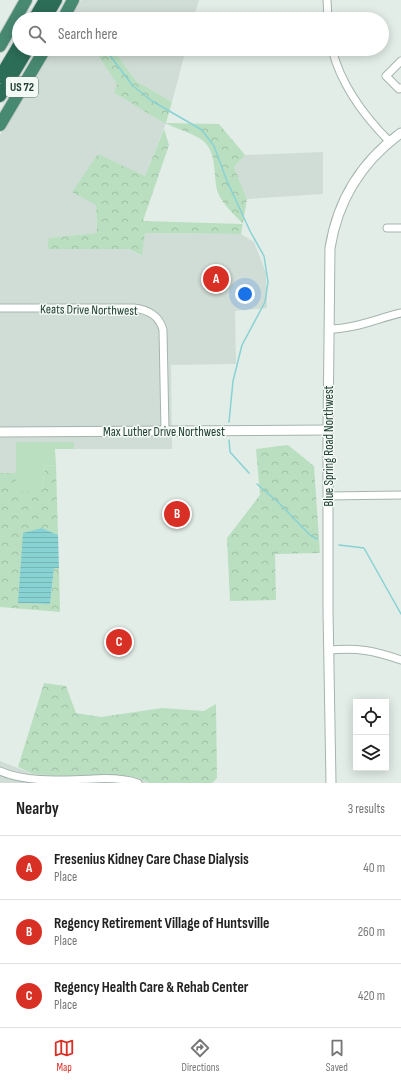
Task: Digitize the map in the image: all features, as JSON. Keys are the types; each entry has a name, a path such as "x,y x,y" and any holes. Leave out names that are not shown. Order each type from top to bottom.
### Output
{"highway":[{"path":"19,12 26,0"},
{"path":"38,12 45,0"},
{"path":"49,12 56,0"},
{"path":"67,12 73,0"},
{"path":"0,46 12,25"},
{"path":"0,77 12,56"},
{"path":"0,96 24,56"},
{"name":"US 72","path":"0,125 41,56"}],"street":[{"path":"327,0 328,12"},
{"path":"334,56 345,83 361,109 375,127 390,142"},
{"path":"401,61 386,76 399,89 401,88"},
{"name":"Blue Spring Road Northwest","path":"331,783 328,496 330,254 336,221 348,192 364,166 401,133"},
{"path":"387,228 401,228"},
{"name":"Keats Drive Northwest","path":"0,308 134,308 146,310 152,313 161,323 162,330 165,431"},
{"path":"329,329 343,329 357,326 401,313"},
{"name":"Max Luther Drive Northwest","path":"0,432 328,430"},
{"path":"328,496 401,495"},
{"path":"329,650 362,649 401,660"},
{"path":"0,771 20,778 120,779 138,783"}],"shaded area":[{"path":"81,0 199,0 195,12 74,12"},
{"path":"48,56 99,56 118,84 114,93 166,123 145,176 96,205 97,233 50,238 47,249 129,249 141,256 145,233 241,234 254,242 266,273 267,308 235,311 236,364 171,365 172,449 74,449 74,443 16,443 16,473 0,473 0,135"},
{"path":"118,56 184,56 172,102 136,81"},
{"path":"323,152 323,194 247,199 234,167 245,155"},
{"path":"0,761 33,774 140,778 149,783 0,783"}],"green space":[{"path":"99,56 118,56 136,81 172,102 166,123 114,93 117,84"},
{"path":"166,123 219,124 245,155 234,167 247,199 243,224 226,206 220,197 218,193 214,162 210,150 204,141"},
{"path":"164,129 169,145 143,221 243,224 241,234 145,233 142,256 129,249 47,249 49,238 97,233 96,205 72,192 98,154 145,176"},
{"path":"16,442 74,442 74,449 55,449 56,465 45,466 42,491 16,491"},
{"path":"288,445 314,466 320,553 275,554 276,600 230,601 227,538 260,495 256,449"},
{"path":"56,465 58,535 42,528 18,603 50,604 54,568 59,568 60,612 0,607 0,473 16,473 16,491 42,491 45,466"},
{"path":"44,683 66,686 76,713 101,717 162,708 204,711 216,704 217,778 212,783 149,783 140,778 117,776 81,777 33,774 18,767"}],"water":[{"path":"42,528 58,535 59,568 54,568 50,604 18,603 23,533"}],"waterway":[{"path":"110,56 133,86 152,101 202,130 214,146 227,181 250,231 264,256 268,282 265,302 242,345 233,381 229,422"},
{"path":"229,440 230,452 249,473"},
{"path":"257,484 279,503 310,535 317,539"},
{"path":"339,545 364,548 401,614"}],"place":[{"name":"Fresenius Kidney Care Chase Dialysis","path":"216,279"},
{"name":"Regency Retirement Village of Huntsville","path":"177,514"},
{"name":"Regency Health Care & Rehab Center","path":"119,642"}]}
